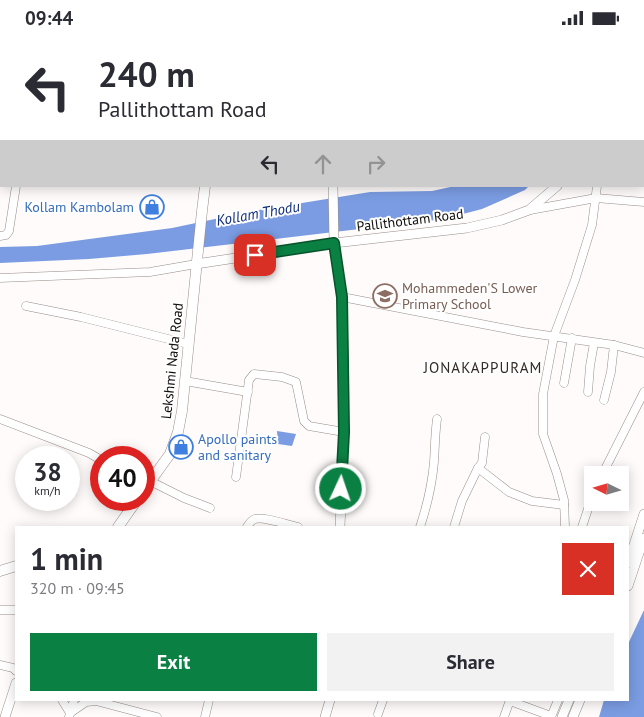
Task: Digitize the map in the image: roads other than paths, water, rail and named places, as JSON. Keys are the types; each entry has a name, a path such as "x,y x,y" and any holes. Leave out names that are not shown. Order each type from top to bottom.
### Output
{"main road":[{"name":"Lekshmi Nada Road","path":"155,470 170,454 178,432 205,187"},
{"path":"119,526 129,511"},
{"path":"0,571 15,566"}],"street":[{"path":"0,236 6,235 10,231 16,187"},
{"path":"333,187 334,240 342,297 344,432 340,526"},
{"name":"Pallithottam Road","path":"197,259 334,240 467,228 502,221 529,210 556,187"},
{"path":"565,526 564,505 557,474 543,434 542,394 554,336 575,280 592,225 597,187"},
{"path":"529,210 596,198 644,202"},
{"path":"0,278 150,272 197,259"},
{"path":"342,297 411,311 614,345 644,353"},
{"path":"26,306 81,317 188,344"},
{"path":"564,383 572,338"},
{"path":"588,392 594,343"},
{"path":"604,400 611,371 614,345"},
{"path":"236,477 249,381 254,374 294,380 298,384 304,421 309,426 344,432"},
{"path":"185,381 248,391"},
{"path":"607,466 644,392"},
{"path":"0,419 90,454"},
{"path":"420,526 430,489 437,419"},
{"path":"454,526 462,501 482,463 485,437"},
{"path":"478,468 510,492 532,501 564,505"},
{"path":"155,483 184,498 210,508"},
{"path":"582,526 587,511"},
{"path":"629,560 644,514"},
{"path":"248,526 255,518 294,526"},
{"path":"629,583 644,538"},
{"path":"0,610 15,610"},
{"path":"0,665 15,670"},
{"path":"5,717 15,686"},
{"path":"62,701 69,715"},
{"path":"69,715 74,701"},
{"path":"69,715 86,702 96,701 157,717"},
{"path":"205,717 209,701"},
{"path":"325,717 330,701"},
{"path":"378,714 382,701"},
{"path":"504,717 510,701 551,717 558,701"},
{"path":"562,717 569,701"},
{"path":"574,717 580,701"}],"water":[{"name":"Kollam Thodu","path":"450,187 528,187 482,209 444,219 147,254 0,263 0,247 37,246 172,228 253,211 370,192 432,191"},
{"path":"277,431 296,434 292,446 278,444"},
{"path":"644,610 644,717 599,717 604,701 629,701 629,642"}],"place":[{"name":"Kollam Kambolam","path":"152,207"},
{"name":"Mohammeden'S Lower Primary School","path":"385,296"},
{"name":"Apollo paints and sanitary","path":"181,447"}],"district":[{"name":"JONAKAPPURAM","path":"483,367"}]}
